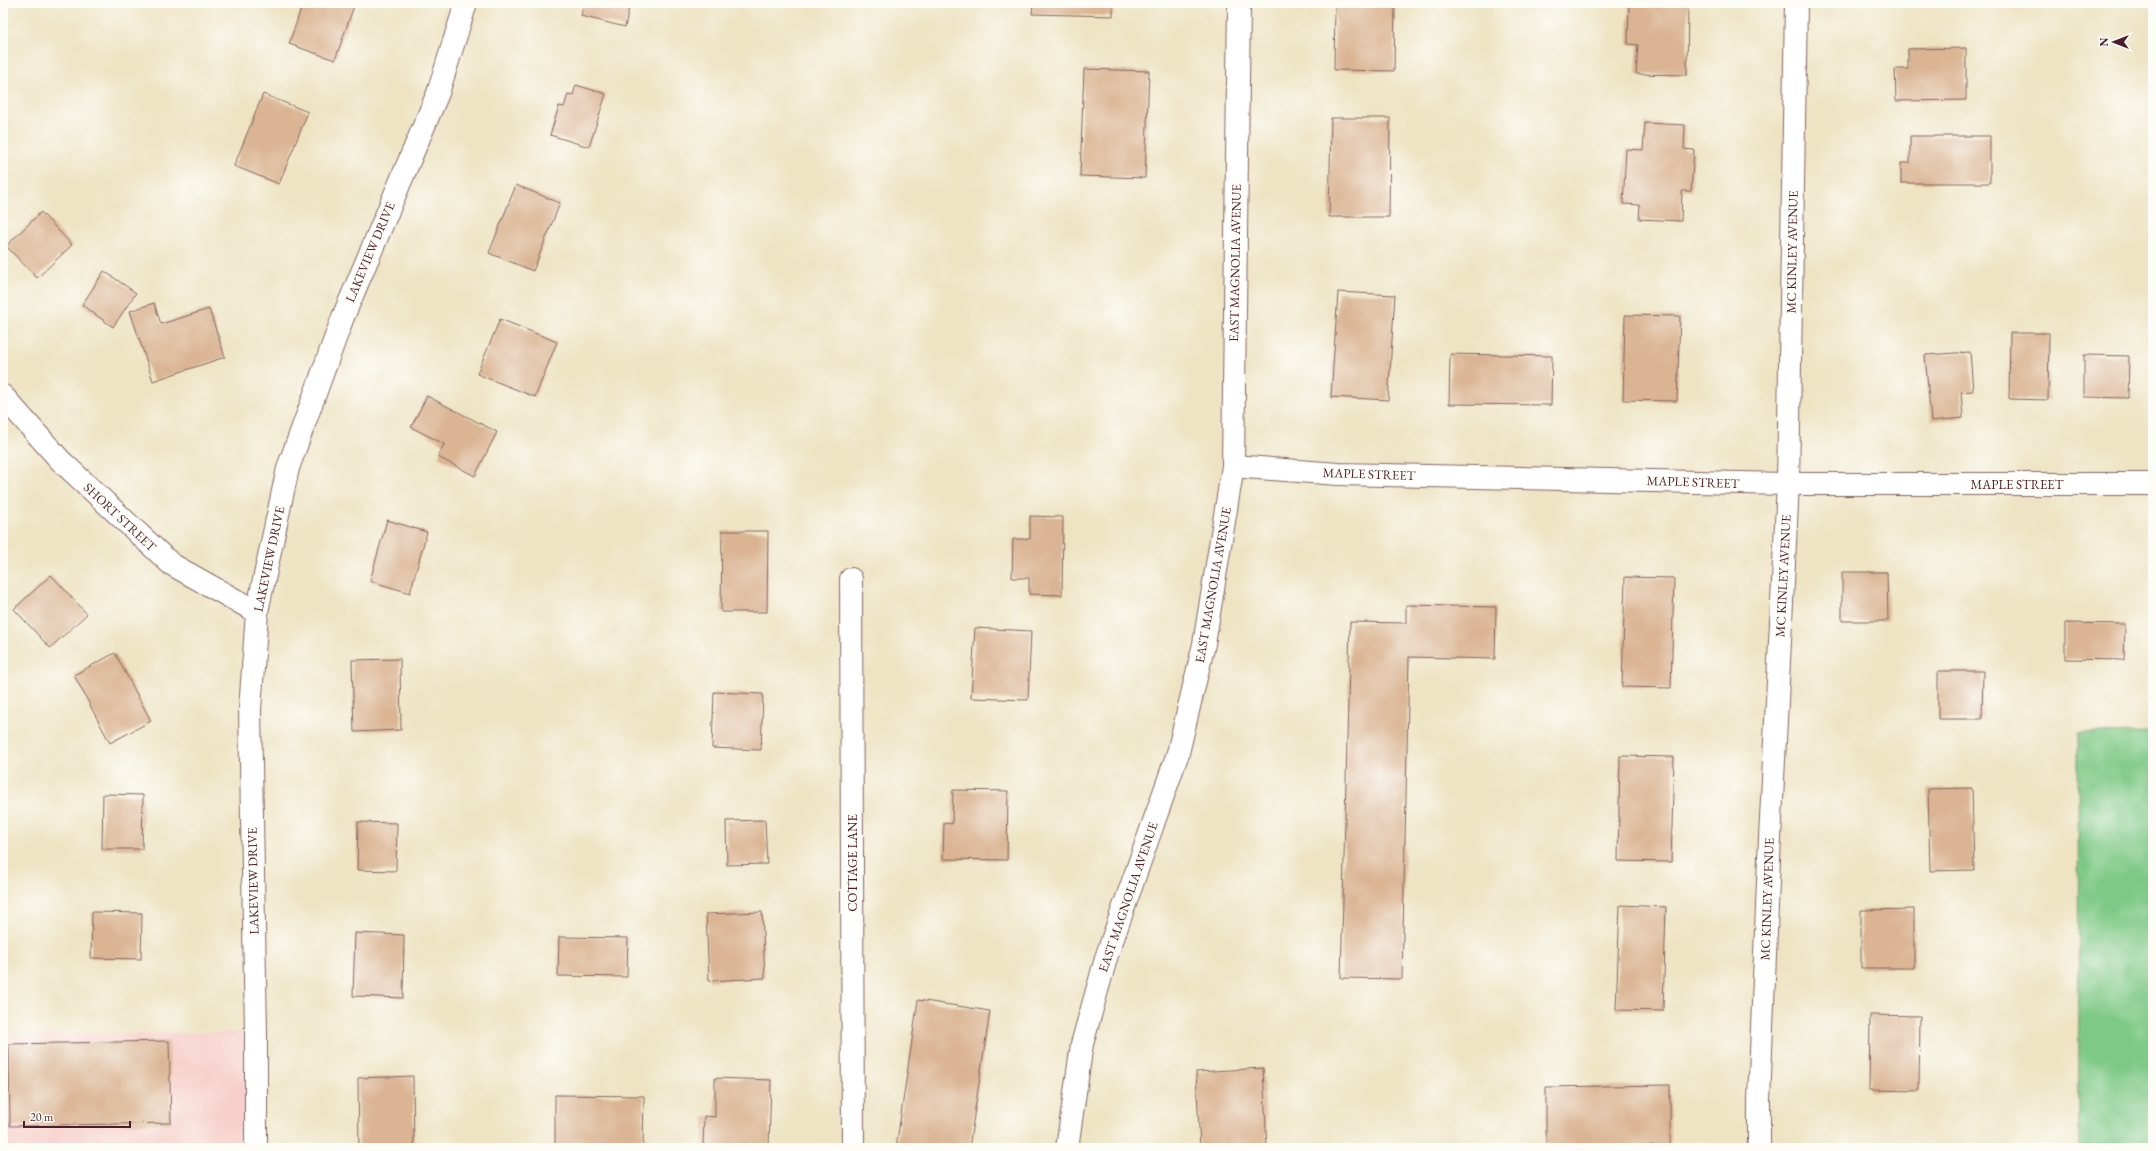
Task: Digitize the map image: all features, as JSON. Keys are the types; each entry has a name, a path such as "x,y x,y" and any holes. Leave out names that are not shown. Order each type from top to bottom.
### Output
{"street":[{"name":"LAKEVIEW DRIVE","path":"256,1148 256,1032 250,710 257,612 288,468 343,316 438,93 466,3"},
{"name":"EAST MAGNOLIA AVENUE","path":"1067,1148 1082,1044 1107,955 1178,753 1204,644 1232,466 1239,3"},
{"name":"MC KINLEY AVENUE","path":"1759,1148 1759,1100 1769,858 1788,484 1796,3"},
{"name":"SHORT STREET","path":"3,396 60,460 171,564 257,612"},
{"name":"MAPLE STREET","path":"1232,466 1338,474 1788,484 2153,484"},
{"name":"COTTAGE LANE","path":"851,579 852,1148"}],"shaded area":[{"path":"256,1032 257,1148 3,1148 3,1035"}],"green space":[{"path":"2153,732 2153,1148 2079,1148 2078,733"}],"building":[{"path":"303,3 355,3 335,60 289,44"},
{"path":"584,3 630,3 625,27 581,16"},
{"path":"1033,3 1113,3 1113,16 1032,14"},
{"path":"1335,3 1395,3 1394,71 1334,70"},
{"path":"1629,3 1688,3 1687,75 1636,74 1638,45 1628,44"},
{"path":"1966,48 1966,100 1896,101 1895,69 1908,69 1908,49"},
{"path":"1084,69 1149,71 1145,178 1080,176"},
{"path":"576,85 606,94 589,147 550,135 559,106 564,107 568,94 573,95"},
{"path":"263,94 308,112 279,184 234,166"},
{"path":"1331,118 1390,118 1389,217 1329,217"},
{"path":"1645,123 1685,125 1684,149 1694,150 1691,191 1682,191 1681,221 1639,219 1640,205 1623,204 1626,149 1643,150"},
{"path":"1910,136 1990,136 1990,183 1901,183 1901,163 1910,163"},
{"path":"516,185 560,203 533,271 489,253"},
{"path":"41,212 72,245 37,278 6,246"},
{"path":"104,271 136,293 113,327 82,305"},
{"path":"1338,292 1395,295 1388,400 1331,397"},
{"path":"154,303 161,324 209,309 225,357 153,381 130,311"},
{"path":"1625,315 1680,316 1677,401 1623,400"},
{"path":"500,319 557,342 535,397 477,374"},
{"path":"2010,333 2049,333 2048,400 2009,399"},
{"path":"1970,352 1973,391 1961,392 1963,418 1931,421 1925,355"},
{"path":"1450,354 1552,356 1551,405 1449,404"},
{"path":"2084,355 2129,356 2128,398 2084,397"},
{"path":"427,396 497,432 475,476 438,457 444,444 411,427"},
{"path":"1030,516 1063,517 1062,595 1029,594 1029,578 1012,578 1013,539 1030,539"},
{"path":"387,520 427,532 410,593 370,581"},
{"path":"722,531 768,531 767,612 721,612"},
{"path":"1842,572 1887,572 1888,621 1842,621"},
{"path":"51,575 87,614 50,648 14,609"},
{"path":"1625,577 1674,578 1671,688 1622,687"},
{"path":"1406,605 1496,607 1495,659 1409,657 1402,979 1341,978 1350,622 1406,623"},
{"path":"2065,623 2125,624 2124,660 2065,659"},
{"path":"975,628 1031,631 1028,700 971,698"},
{"path":"115,653 151,721 110,743 74,675"},
{"path":"400,659 401,730 354,732 352,660"},
{"path":"1938,671 1983,671 1982,719 1938,719"},
{"path":"714,692 763,694 761,750 712,748"},
{"path":"1620,756 1674,757 1671,862 1618,861"},
{"path":"1972,788 1974,870 1930,871 1928,789"},
{"path":"953,790 1008,791 1007,860 943,859 944,823 952,824"},
{"path":"103,794 143,795 142,849 102,849"},
{"path":"765,820 767,864 727,865 726,821"},
{"path":"358,822 397,823 396,871 357,870"},
{"path":"1620,905 1666,907 1663,1011 1616,1010"},
{"path":"1914,909 1914,968 1861,968 1861,910"},
{"path":"92,912 142,913 141,959 91,958"},
{"path":"762,912 765,978 709,981 706,914"},
{"path":"355,933 404,935 403,998 353,996"},
{"path":"559,937 628,938 627,977 558,976"},
{"path":"918,1000 990,1011 969,1148 896,1148"},
{"path":"1870,1015 1920,1016 1919,1091 1869,1090"},
{"path":"169,1041 171,1123 10,1126 9,1044"},
{"path":"1263,1068 1267,1148 1200,1148 1196,1072"},
{"path":"413,1076 414,1148 359,1148 358,1078"},
{"path":"715,1078 771,1080 769,1148 716,1148 716,1146 703,1145 704,1116 715,1117"},
{"path":"1670,1085 1670,1146 1546,1148 1546,1087"},
{"path":"555,1095 644,1096 643,1148 555,1148"}]}
